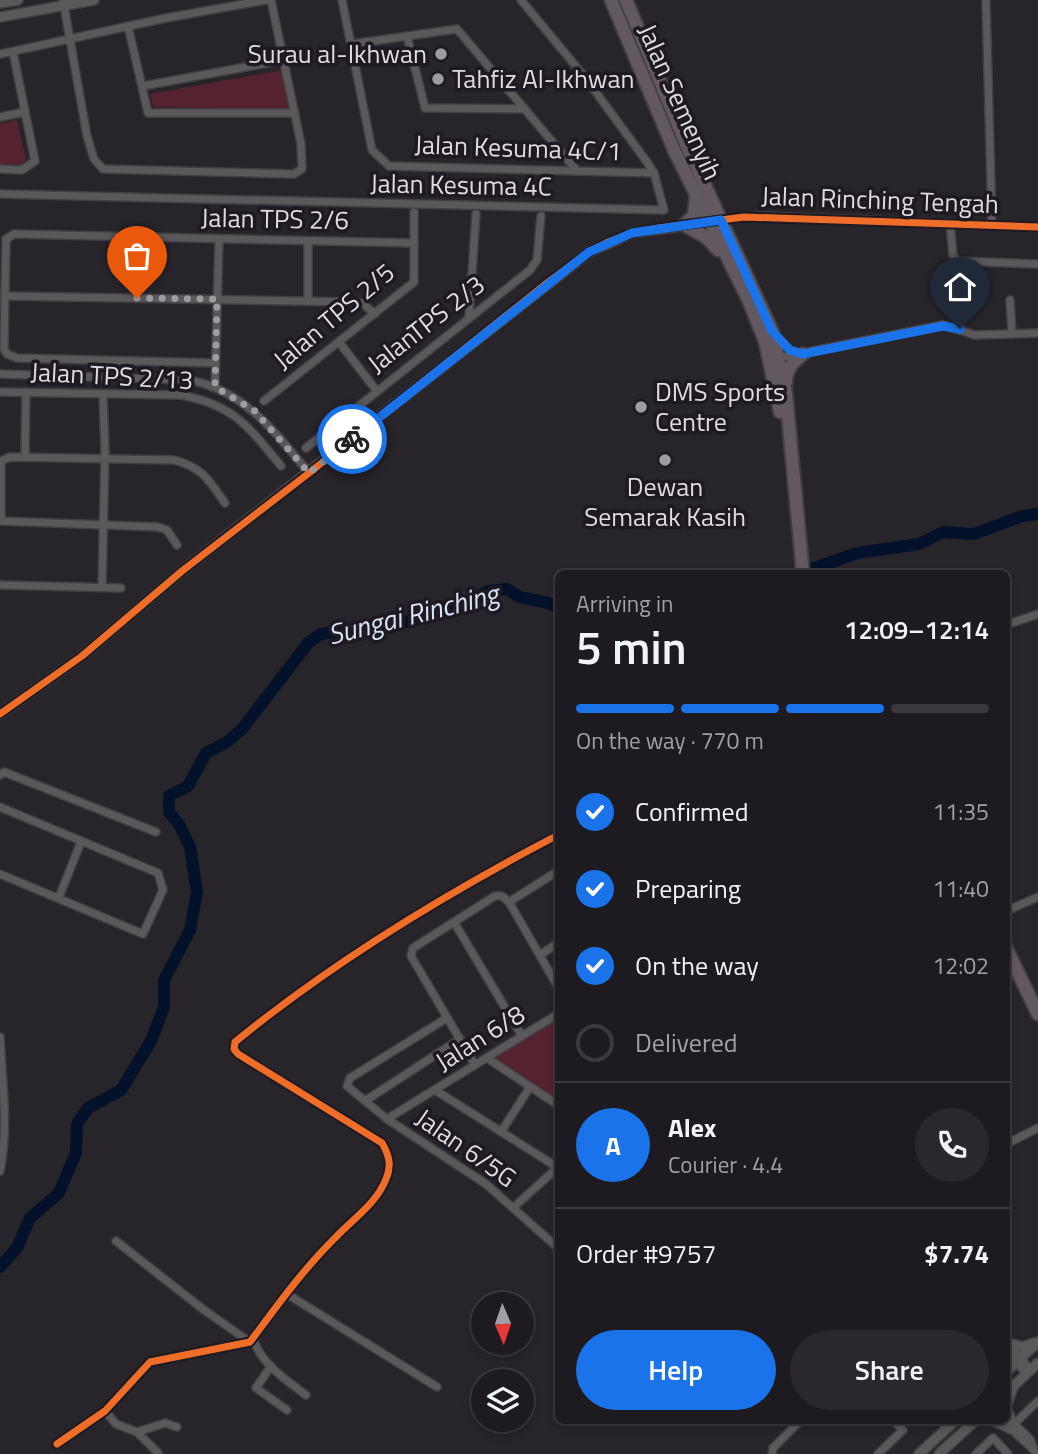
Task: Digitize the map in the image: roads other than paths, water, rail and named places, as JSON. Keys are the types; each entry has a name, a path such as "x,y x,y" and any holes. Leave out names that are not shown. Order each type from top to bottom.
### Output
{"main road":[{"name":"Jalan Semenyih","path":"610,0 696,195 715,221 772,331 774,376 798,527"},
{"name":"Jalan Semenyih","path":"627,0 736,273 775,358 786,394 802,570"},
{"path":"696,195 694,215 684,225 712,242 736,273"},
{"path":"772,331 798,358 786,374 786,394"},
{"path":"1010,956 1038,1014"}],"street":[{"path":"0,4 19,0"},
{"path":"0,18 63,3 94,0"},
{"path":"0,54 13,52 70,38 128,26 268,0 295,113 303,162 299,172 103,169 94,159 87,136 70,38 63,3"},
{"name":"Jalan Kesuma 4C/1","path":"342,0 372,150 388,166 654,173"},
{"name":"Jalan Kesuma 4C","path":"0,194 664,210 654,173 584,76 521,0"},
{"path":"986,0 992,225"},
{"path":"128,26 148,113 295,113"},
{"path":"352,44 457,29 577,171"},
{"path":"407,36 425,108 525,110"},
{"path":"0,169 22,170 35,161 13,52"},
{"path":"143,86 284,60"},
{"path":"0,117 25,113"},
{"name":"Jalan TPS 2/5","path":"264,401 414,282 414,212"},
{"path":"469,317 476,214"},
{"name":"JalanTPS 2/3","path":"306,448 530,270 537,260 541,216"},
{"name":"Jalan Rinching Tengah","path":"715,221 759,216 1038,227"},
{"path":"0,714 82,656 182,571 589,252 632,233 715,221"},
{"path":"950,223 953,255 957,261 1038,264"},
{"name":"Jalan TPS 2/6","path":"5,296 6,239 9,235 414,243"},
{"path":"215,387 219,239"},
{"path":"308,241 308,301"},
{"path":"215,363 17,358 7,354 4,349 5,296 362,303 375,314"},
{"path":"1010,300 1012,334"},
{"path":"958,303 960,329"},
{"path":"775,358 798,358 943,326 975,335 1038,333"},
{"path":"339,342 376,390"},
{"path":"0,374 189,380 215,387 255,411 309,473"},
{"name":"Jalan TPS 2/13","path":"0,392 180,395 214,404 236,415 281,466"},
{"path":"25,457 26,392"},
{"path":"102,587 105,459 103,394"},
{"path":"177,545 167,530 158,527 1,521 1,460 25,457 174,460 190,464 204,474 225,503"},
{"path":"0,585 121,588"},
{"path":"1010,624 1038,614"},
{"path":"0,775 4,772 156,832"},
{"path":"0,807 158,873 163,890 143,934 0,874"},
{"path":"57,1444 105,1411 150,1362 252,1340 286,1294 336,1236 374,1201 387,1177 390,1163 388,1152 382,1143 238,1054 234,1049 235,1042 309,985 449,893 555,837"},
{"path":"59,897 81,842"},
{"path":"509,902 555,874"},
{"path":"475,1065 411,952 495,896 502,896 509,902 555,978"},
{"path":"1010,909 1038,897"},
{"path":"454,922 522,1036"},
{"path":"540,955 555,945"},
{"name":"Jalan 6/8","path":"387,1119 555,1016"},
{"name":"Jalan 6/5G","path":"447,1018 350,1078 347,1086 387,1119 486,1184 555,1243"},
{"path":"0,1037 4,1152 0,1171"},
{"path":"365,1101 460,1039"},
{"path":"487,1058 555,1103"},
{"path":"501,1132 530,1087"},
{"path":"435,1090 555,1165"},
{"path":"1010,1139 1035,1130"},
{"path":"514,1207 555,1170"},
{"path":"116,1241 204,1310 252,1340 256,1350 271,1366 306,1395"},
{"path":"286,1294 437,1387"},
{"path":"1010,1343 1021,1347 1038,1341"},
{"path":"1010,1368 1038,1341"},
{"path":"1010,1348 1018,1360"},
{"path":"1010,1354 1032,1369 1010,1389"},
{"path":"271,1366 256,1388 259,1393 287,1410"},
{"path":"1010,1421 1038,1401"},
{"path":"105,1411 116,1424 137,1432 158,1453"},
{"path":"137,1432 165,1423 177,1427"},
{"path":"1010,1423 1036,1452"},
{"path":"772,1454 773,1448 797,1424"},
{"path":"878,1454 903,1430 897,1424"},
{"path":"919,1454 952,1424"},
{"path":"939,1454 972,1424"},
{"path":"967,1428 978,1424"},
{"path":"976,1454 993,1438 1008,1454"}],"waterway":[{"name":"Sungai Rinching","path":"809,570 857,553 919,544 943,532 974,534 1022,516 1038,514"},
{"name":"Sungai Rinching","path":"0,1267 17,1248 30,1218 59,1193 76,1153 77,1124 88,1108 121,1090 151,1041 164,1007 164,980 190,930 197,892 190,847 180,826 169,812 169,796 188,786 206,753 227,742 242,729 309,642 321,634 379,624 395,625 457,608 488,591 507,589 519,597 555,606"}],"place":[{"name":"Surau al-Ikhwan","path":"441,54"},
{"name":"Tahfiz Al-Ikhwan","path":"438,79"},
{"name":"DMS Sports Centre","path":"641,407"},
{"name":"Dewan Semarak Kasih","path":"665,460"}]}
